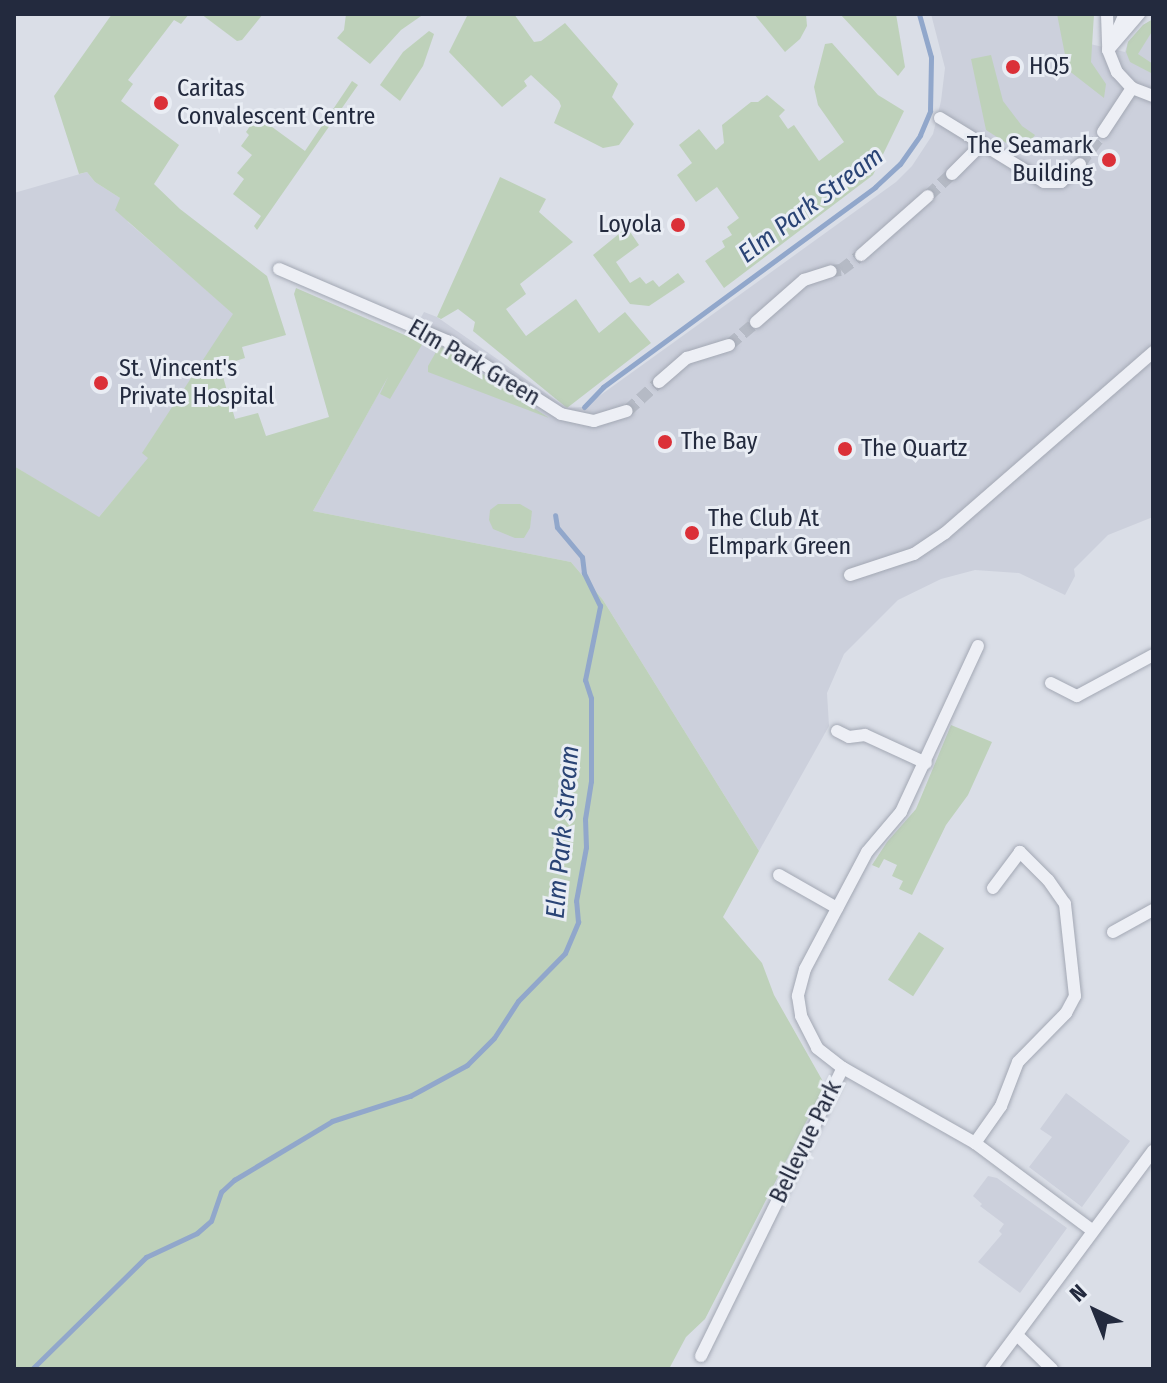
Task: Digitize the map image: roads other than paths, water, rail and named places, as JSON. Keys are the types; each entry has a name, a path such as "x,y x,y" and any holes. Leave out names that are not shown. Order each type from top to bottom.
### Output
{"street":[{"path":"1107,14 1108,50 1117,72 1132,88 1153,96"},
{"path":"1108,50 1125,14"},
{"path":"1108,50 1139,14"},
{"path":"1103,132 1132,88"},
{"path":"940,118 1044,182 1061,182 1080,164"},
{"path":"952,174 982,144"},
{"path":"861,255 928,196"},
{"name":"Elm Park Green","path":"279,269 447,341 561,414 594,421 627,411"},
{"path":"756,322 804,280 831,271"},
{"path":"659,382 687,358 729,345"},
{"path":"850,575 914,554 945,533 1153,352"},
{"path":"843,1068 817,1048 808,1033 798,996 805,969 867,852 901,812 926,763 962,663 978,646"},
{"path":"1051,683 1077,696 1153,655"},
{"path":"837,731 849,737 865,735 926,763"},
{"path":"975,1143 1001,1106 1018,1062 1072,1006 1075,996 1065,904 1048,880 1020,852 993,888"},
{"path":"779,875 837,908"},
{"path":"1113,932 1153,910"},
{"name":"Bellevue Park","path":"701,1356 843,1068 975,1143 1093,1231"},
{"path":"991,1369 1153,1151"},
{"path":"1017,1335 1052,1369"}],"waterway":[{"name":"Elm Park Stream","path":"584,407 603,387 875,187 900,164 920,135 930,111 931,57 919,14"},
{"name":"Elm Park Stream","path":"32,1369 146,1257 197,1233 211,1221 221,1192 234,1180 332,1121 410,1096 467,1065 494,1038 518,1001 565,953 578,922 576,901 586,847 585,819 591,781 591,698 585,680 600,606 584,573 582,557 557,527 555,515"}],"tunnel":[{"path":"1080,164 1103,132"},
{"path":"928,196 952,174"},
{"path":"831,271 841,270 861,255"},
{"path":"729,345 756,322"},
{"path":"627,411 659,382"}],"place":[{"name":"HQ5","path":"1013,67"},
{"name":"Caritas Convalescent Centre","path":"161,103"},
{"name":"The Seamark Building","path":"1109,160"},
{"name":"Loyola","path":"678,225"},
{"name":"St. Vincent's Private Hospital","path":"101,383"},
{"name":"The Bay","path":"665,442"},
{"name":"The Quartz","path":"845,449"},
{"name":"The Club At Elmpark Green","path":"692,533"}]}
